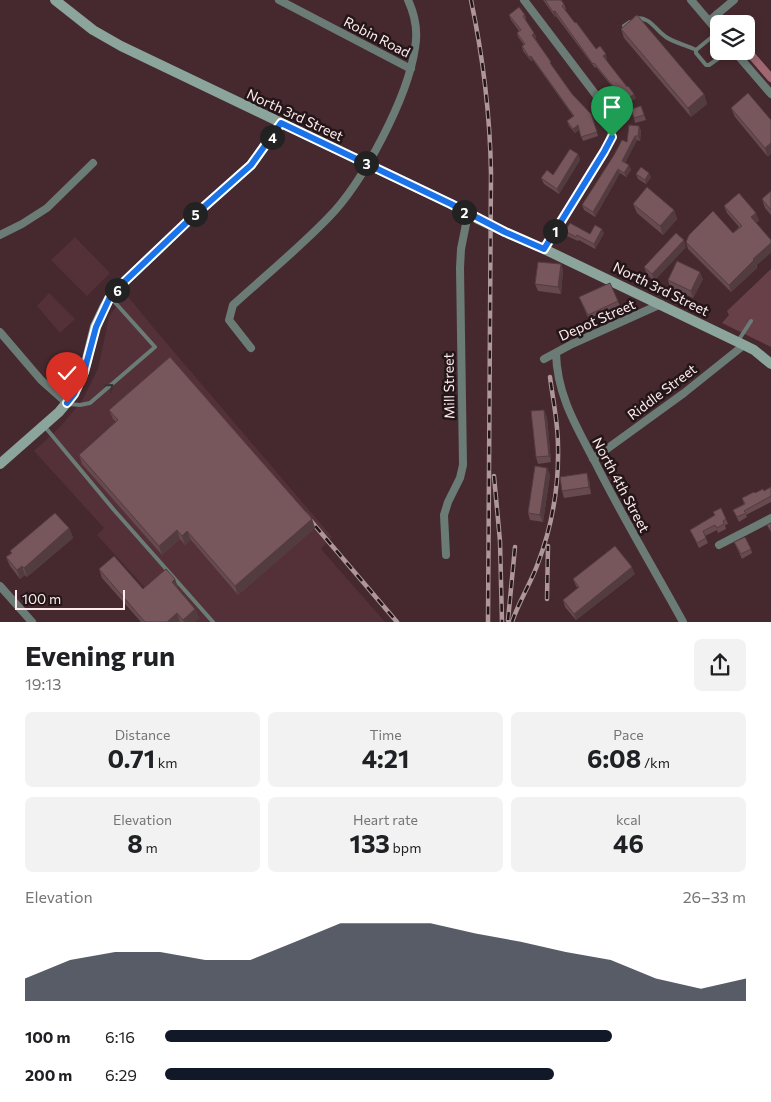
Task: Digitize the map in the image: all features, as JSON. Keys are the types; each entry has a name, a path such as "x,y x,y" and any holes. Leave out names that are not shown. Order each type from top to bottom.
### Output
{"main road":[{"name":"North 3rd Street","path":"55,0 93,30 120,46 368,164 505,232 741,343 754,350 771,364"},
{"path":"0,464 44,426 67,403 80,383 96,327 111,297 123,283 188,221 251,165 281,123"}],"street":[{"name":"Robin Road","path":"279,0 411,69"},
{"path":"251,348 229,320 233,305 329,217 368,164 399,102 411,69 416,46 416,29 408,0"},
{"path":"524,0 599,99 610,116 614,127 612,137 604,152 544,249"},
{"path":"691,0 709,21 734,0"},
{"path":"742,60 771,94"},
{"path":"0,235 48,208 93,163"},
{"name":"Mill Street","path":"446,555 444,515 460,478 463,465 460,268 461,249 473,216"},
{"name":"Depot Street","path":"544,360 556,352 661,304"},
{"path":"0,332 41,380 67,403"},
{"name":"Riddle Street","path":"593,459 684,392 741,343"},
{"name":"North 4th Street","path":"556,352 562,394 572,419 614,501 683,622"},
{"path":"719,545 771,518"},
{"path":"0,586 32,622"}],"lane":[{"path":"624,26 635,18 643,18 648,20 667,38 696,50"},
{"path":"696,50 710,39"},
{"path":"696,50 696,53 706,65 709,66 717,60"},
{"path":"67,403 80,405 90,403 155,347 111,297"},
{"path":"741,343 750,320"},
{"path":"44,426 108,503 213,622"}],"shaded area":[{"path":"75,237 110,273 87,296 51,260"},
{"path":"771,269 771,347 722,323 729,315 727,311"},
{"path":"49,293 75,319 60,333 37,306"},
{"path":"125,293 332,537 321,549 385,622 176,622 97,535 104,528 34,451 60,427 82,401 98,369 109,317"}],"building":[{"path":"545,0 561,0 564,4 562,6 575,23 596,49 600,46 606,54 603,56 634,94 625,101 593,64"},
{"path":"519,7 534,33 532,35 550,63 572,94 591,114 597,132 581,137 578,125 573,129 567,121 574,116 522,46 525,44 517,33 521,30 509,15"},
{"path":"637,15 704,94 688,108 621,29"},
{"path":"748,93 771,120 771,143 765,148 731,108"},
{"path":"641,106 644,115 634,118 631,109"},
{"path":"629,125 639,126 638,136 635,136 622,161 629,165 624,173 618,169 593,212 582,205 622,140 627,142"},
{"path":"570,149 578,154 557,189 541,178 547,170 553,175"},
{"path":"641,167 649,173 645,180 636,174"},
{"path":"647,187 674,210 660,226 633,204"},
{"path":"771,191 771,210 762,199"},
{"path":"739,193 756,213 751,217 771,240 771,243 729,285 686,242 689,235 713,211 733,233 742,226 724,206"},
{"path":"570,223 590,234 595,225 602,229 594,244 565,231"},
{"path":"676,233 684,240 652,274 644,267"},
{"path":"677,261 700,272 691,291 668,280"},
{"path":"538,262 561,264 558,287 535,284"},
{"path":"610,283 618,301 588,315 579,297"},
{"path":"170,357 312,519 235,586 187,531 182,536 177,530 159,546 79,455 118,420 109,410"},
{"path":"544,410 549,456 536,457 531,411"},
{"path":"535,466 547,468 540,515 528,513"},
{"path":"587,473 589,487 562,491 560,477"},
{"path":"771,487 771,496 737,517 733,510 745,504 742,498"},
{"path":"721,508 726,519 723,521 724,524 717,528 715,525 703,531 706,538 697,543 690,530 715,515 713,512"},
{"path":"55,513 69,528 24,568 22,566 17,570 6,557 12,553 10,551"},
{"path":"771,523 771,532 767,525"},
{"path":"745,537 751,549 741,554 734,542"},
{"path":"615,546 632,567 574,614 563,600 579,587 573,579"},
{"path":"114,556 143,589 166,569 175,579 172,582 195,609 183,620 177,613 167,622 145,622 99,569"}],"waterway":[{"path":"755,59 771,78"}],"railway":[{"path":"471,0 485,86 491,173 488,622"},
{"path":"512,622 538,563 554,505 558,437 550,377"},
{"path":"494,476 500,541 502,622"},
{"path":"305,514 397,622"},
{"path":"547,599 548,546"},
{"path":"508,620 515,547"}],"route":[{"path":"67,403 80,383 96,327 109,299 123,283 188,221 251,165 281,123 451,204 505,232 544,249 612,137"}]}
